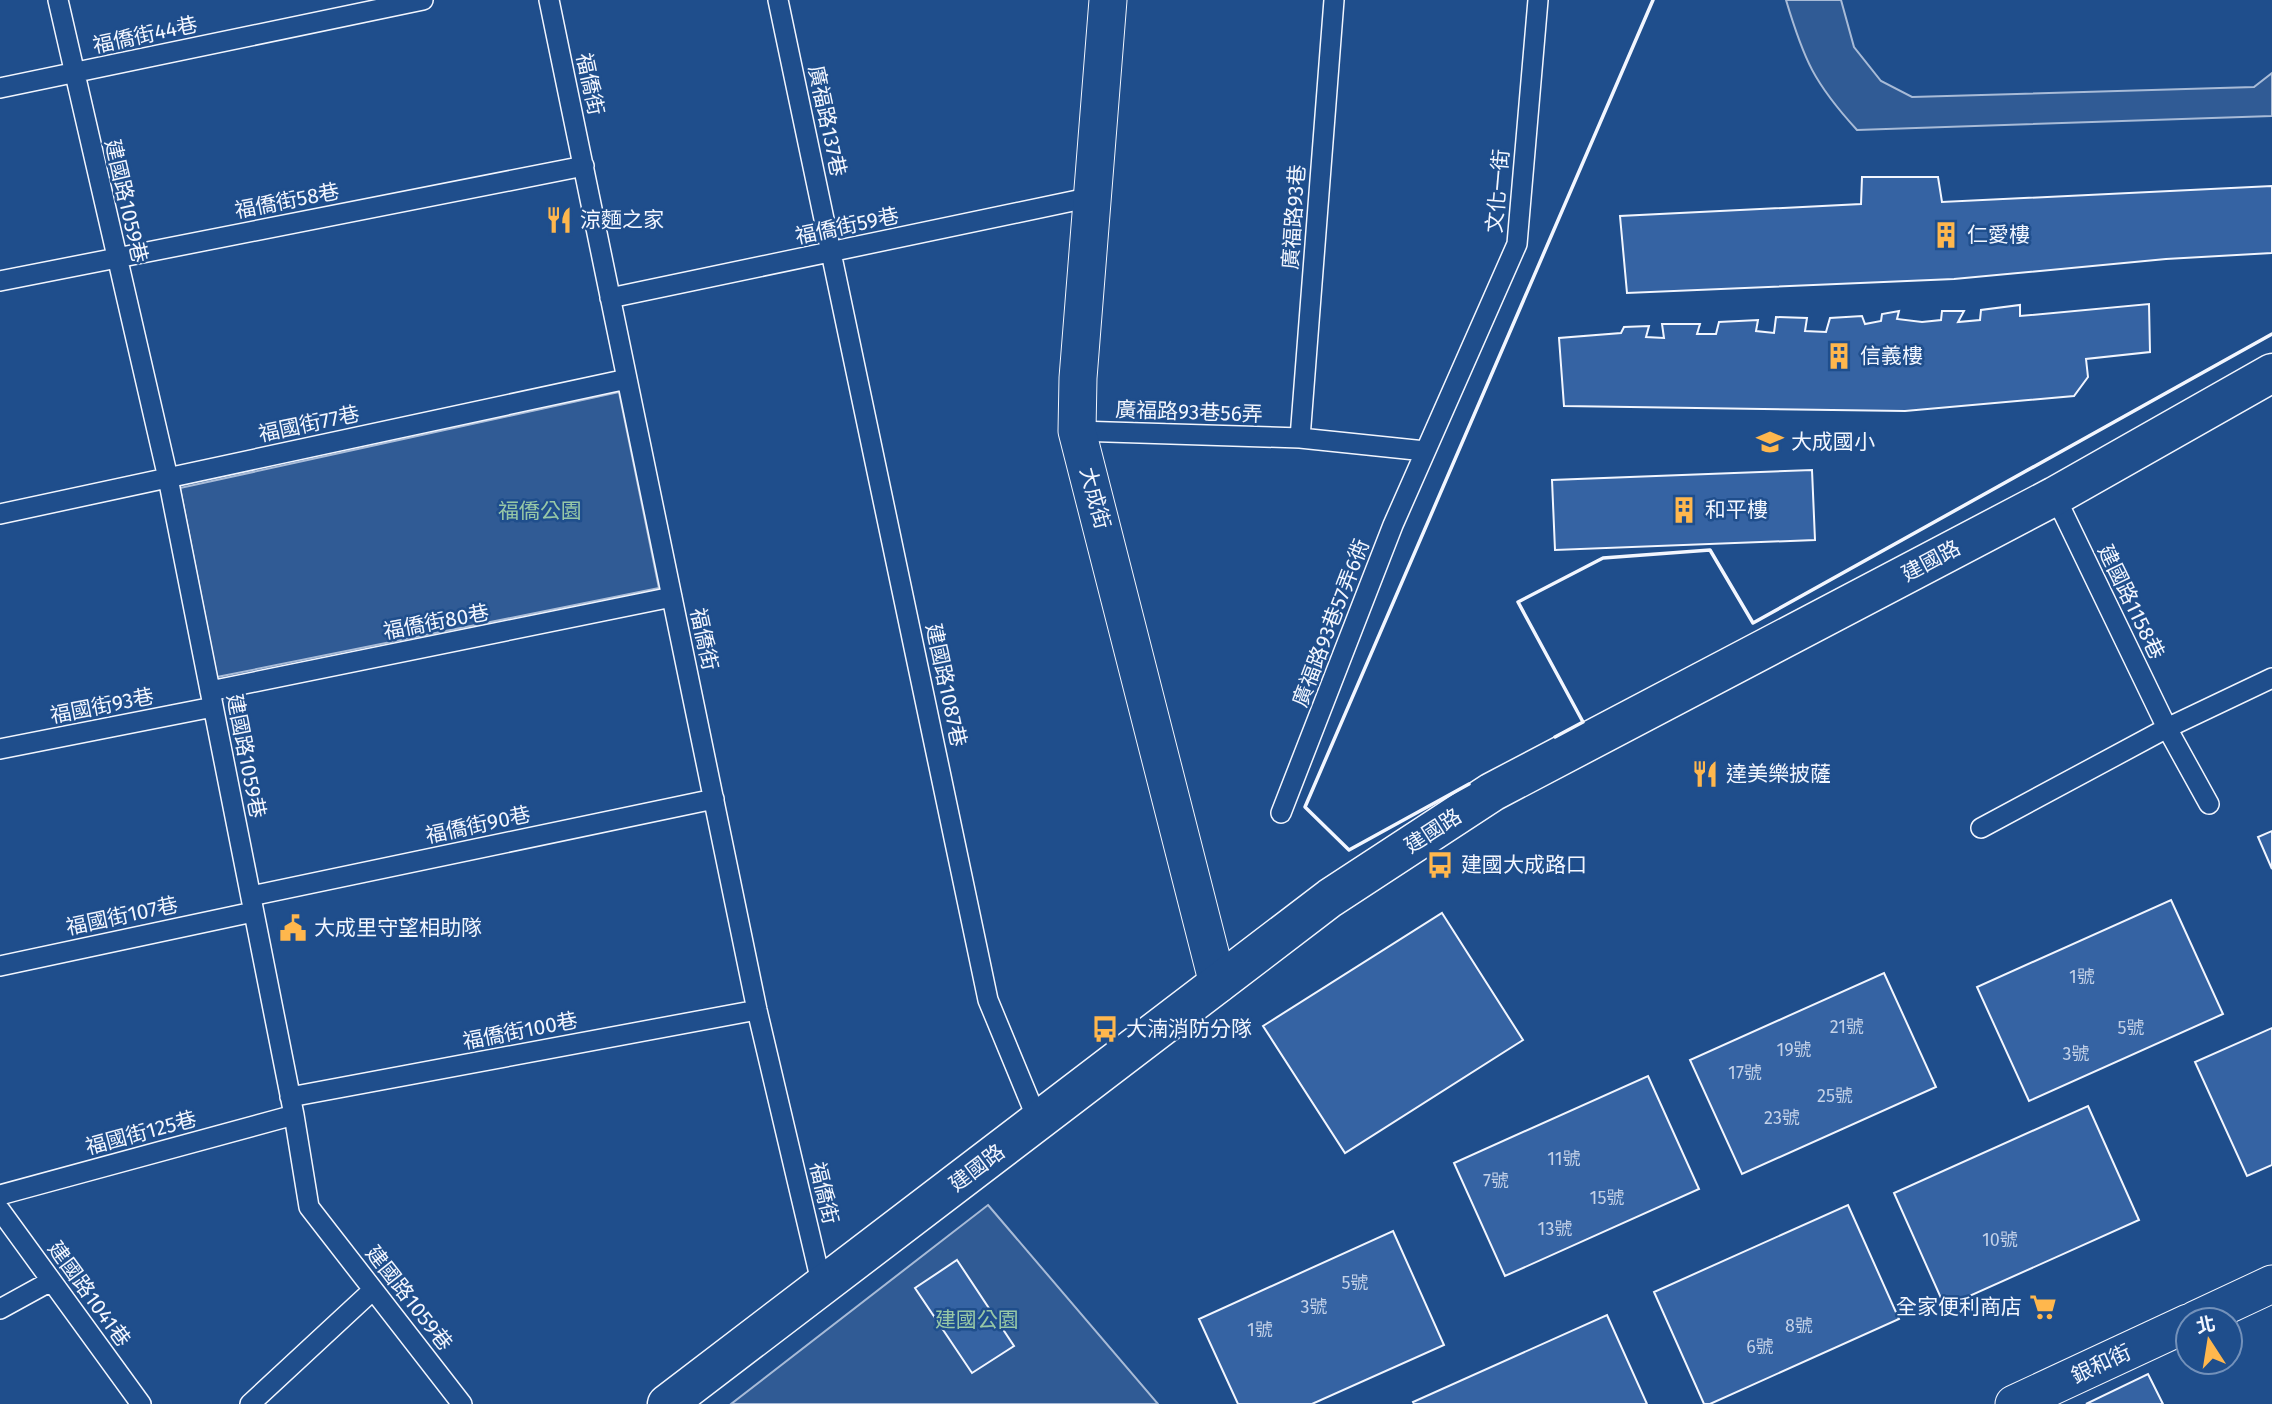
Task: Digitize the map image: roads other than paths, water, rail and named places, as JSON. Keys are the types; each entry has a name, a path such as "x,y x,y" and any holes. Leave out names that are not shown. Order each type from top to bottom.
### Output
{"street":[{"name":"大成街","path":"1108,0 1078,378 1077,431 1218,984"},
{"name":"建國路","path":"667,1404 1330,898 1492,792 2055,496 2272,373"},
{"path":"2225,1306 2272,1284"},
{"name":"銀和街","path":"2014,1404 2174,1330"}],"lane":[{"name":"建國路1059巷","path":"58,0 168,478 292,1106 309,1207 461,1404"},
{"name":"福僑街44巷","path":"0,88 423,0"},
{"name":"福僑街","path":"550,0 757,1010 822,1286"},
{"name":"廣福路137巷","path":"778,0 832,252"},
{"name":"廣福路93巷","path":"1300,438 1334,0"},
{"name":"文化一街","path":"1425,451 1517,244 1538,0"},
{"name":"福僑街58巷","path":"0,281 584,166"},
{"name":"福僑街59巷","path":"610,299 1092,197"},
{"name":"建國路1087巷","path":"832,252 988,1000 1038,1121"},
{"name":"福國街77巷","path":"0,514 627,379"},
{"name":"廣福路93巷56弄","path":"1077,431 1300,438 1425,451"},
{"name":"廣福路93巷57弄6衖","path":"1281,813 1425,451"},
{"name":"建國路1158巷","path":"2055,496 2167,728 2209,804"},
{"name":"福僑街80巷","path":"211,699 672,597"},
{"path":"1981,828 2167,728 2272,678"},
{"name":"福國街93巷","path":"0,749 211,699"},
{"name":"福僑街90巷","path":"252,904 714,799"},
{"name":"福國街107巷","path":"0,966 252,904"},
{"name":"福僑街100巷","path":"292,1106 757,1010"},
{"name":"福國街125巷","path":"0,1195 292,1106"},
{"name":"建國路1041巷","path":"0,1210 141,1404"},
{"path":"0,1309 51,1281"},
{"path":"250,1404 373,1290"}],"place":[{"name":"涼麵之家","path":"559,220"},
{"name":"仁愛樓","path":"1946,235"},
{"name":"信義樓","path":"1839,356"},
{"name":"大成國小","path":"1770,442"},
{"name":"和平樓","path":"1684,510"},
{"name":"達美樂披薩","path":"1705,774"},
{"name":"建國大成路口","path":"1440,865"},
{"name":"大成里守望相助隊","path":"293,928"},
{"name":"大湳消防分隊","path":"1105,1029"},
{"name":"全家便利商店","path":"2043,1307"}],"park label":[{"name":"福僑公園","path":"540,511"},
{"name":"建國公園","path":"977,1320"}]}
